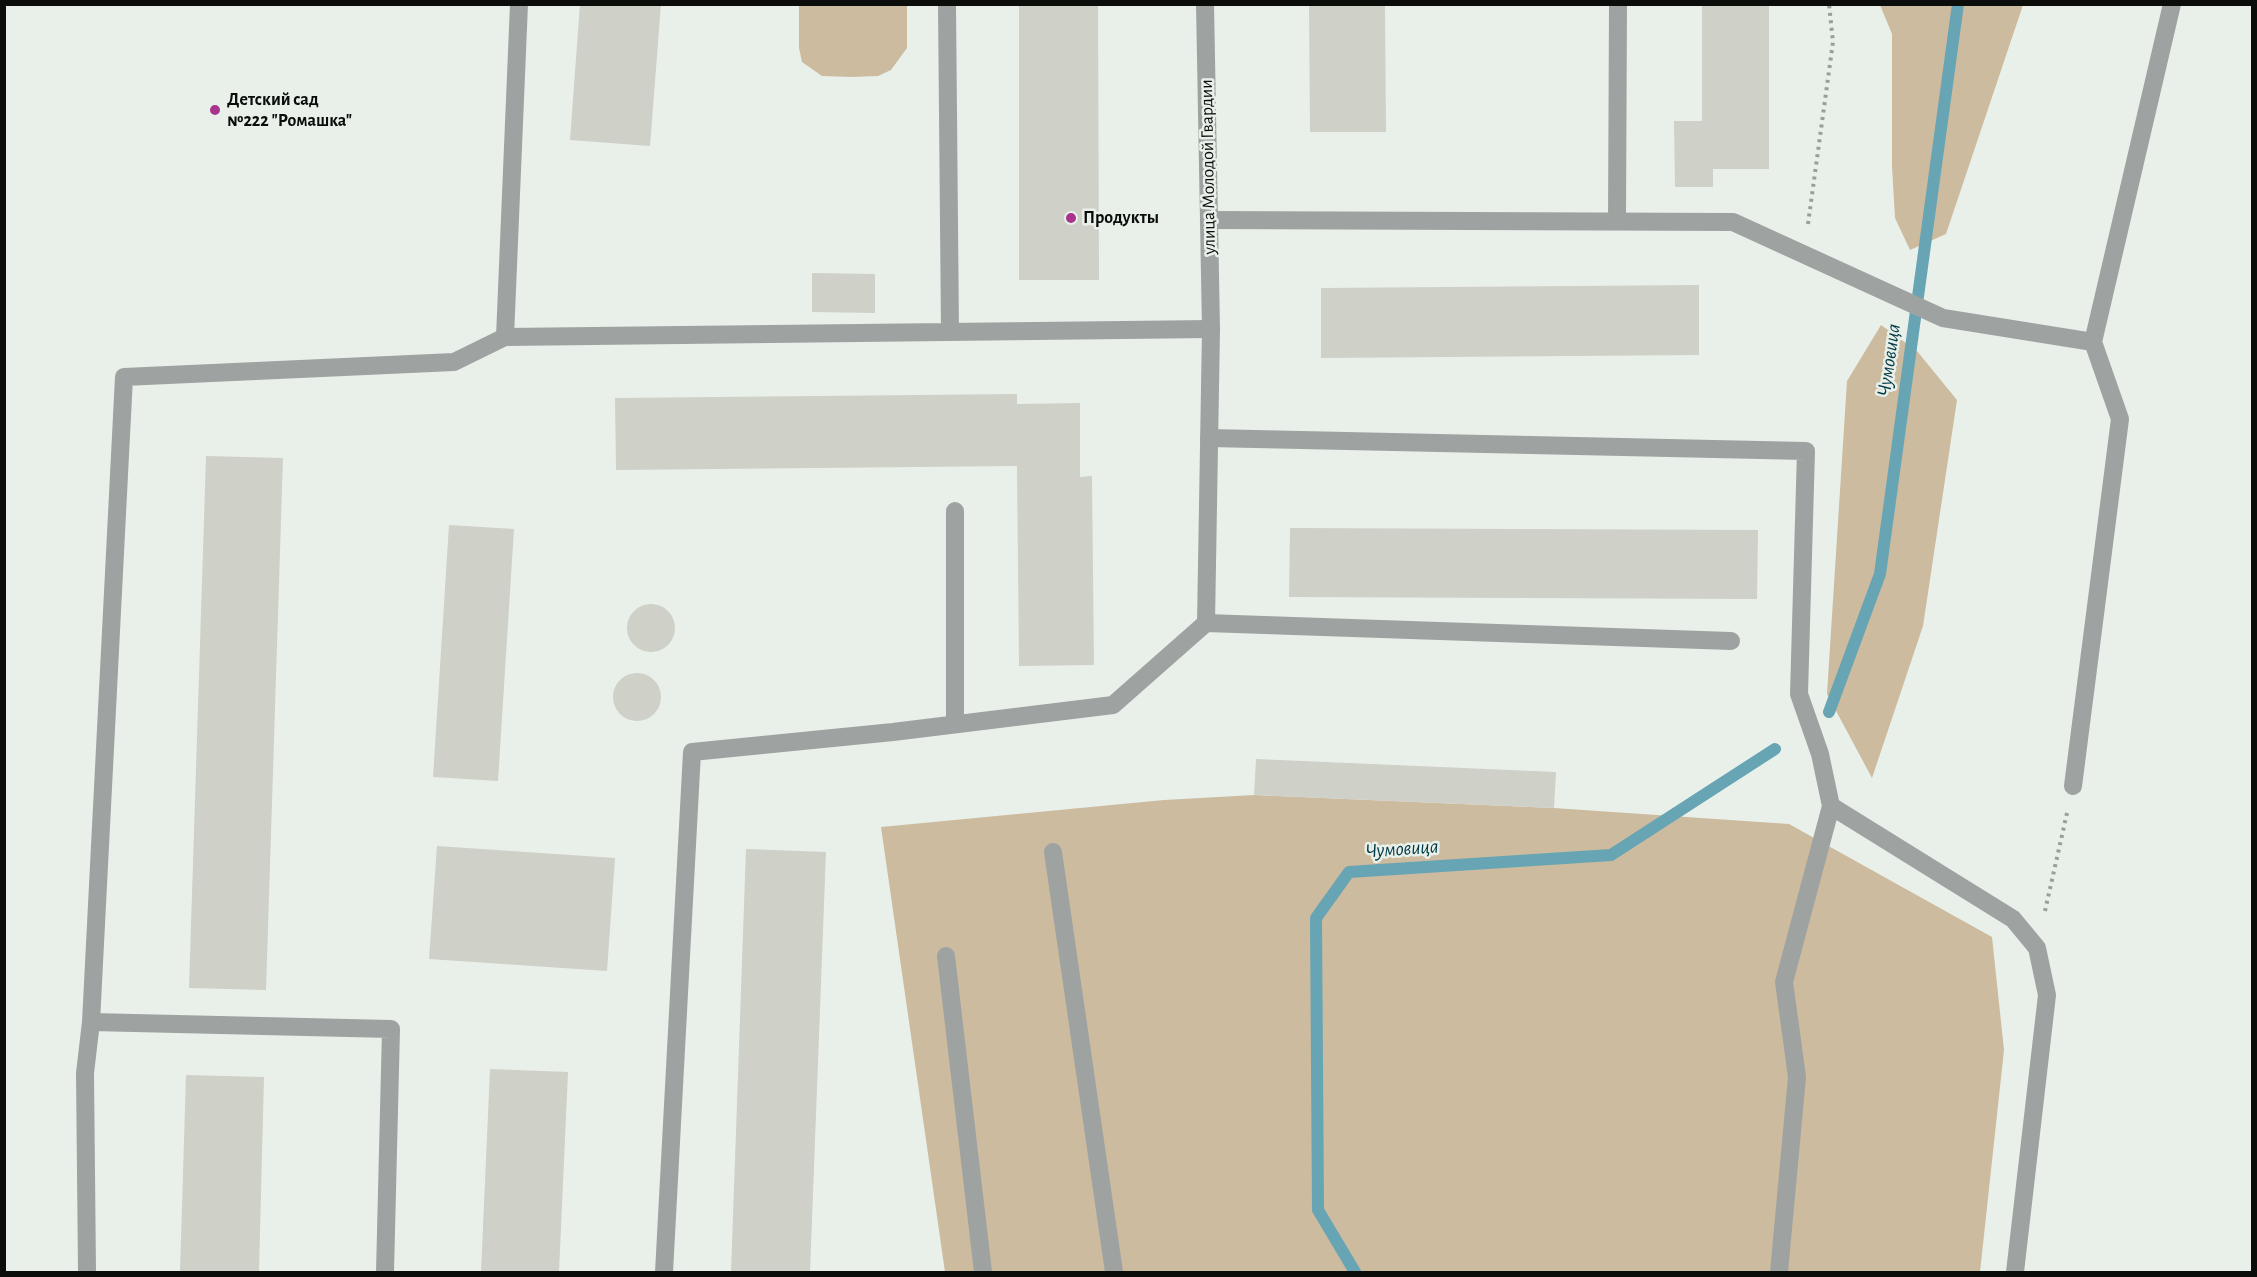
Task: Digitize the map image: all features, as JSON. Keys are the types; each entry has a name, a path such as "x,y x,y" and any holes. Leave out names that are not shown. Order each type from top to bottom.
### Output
{"street":[{"path":"505,337 519,4"},
{"path":"947,4 950,332"},
{"name":"улица Молодой Гвардии","path":"1205,4 1211,329 1206,623"},
{"path":"1617,221 1618,4"},
{"path":"2073,786 2120,419 2093,342 2172,4"},
{"path":"1209,220 1733,222 1943,318 2093,342"},
{"path":"87,1272 85,1073 92,1022 124,377 454,362 505,337 1211,329"},
{"path":"1209,438 1806,451 1799,694 1820,754 1832,806 1784,982 1797,1077 1779,1272"},
{"path":"955,511 955,724"},
{"path":"664,1272 692,752 1113,705 1206,623 1731,641"},
{"path":"1832,806 2013,919 2037,948 2047,995 2015,1272"},
{"path":"1053,852 1114,1272"},
{"path":"945,956 983,1272"},
{"path":"92,1022 391,1029 385,1272"}],"path":[{"path":"1804,254 1833,42 1829,4"},
{"path":"2037,948 2073,786"}],"shaded area":[{"path":"799,5 907,5 907,48 891,70 878,76 822,76 802,62 799,48"},
{"path":"1880,5 2023,5 1946,234 1910,250 1895,218 1892,167 1892,34"},
{"path":"1881,325 1917,351 1957,400 1923,626 1872,778 1827,694 1847,381"},
{"path":"1254,795 1554,808 1789,824 1992,937 2004,1050 1980,1272 945,1272 881,827 1164,800"}],"building":[{"path":"580,4 661,4 650,146 570,140"},
{"path":"1019,4 1098,4 1099,280 1019,280"},
{"path":"1309,4 1385,4 1386,132 1310,132"},
{"path":"1702,4 1769,4 1769,169 1713,169 1713,187 1675,187 1674,121 1702,121"},
{"path":"812,273 875,274 875,313 812,312"},
{"path":"1699,285 1699,355 1321,358 1321,288"},
{"path":"1017,394 1017,404 1080,403 1080,477 1092,476 1094,665 1019,666 1017,466 616,470 615,398"},
{"path":"206,456 283,458 266,990 189,988"},
{"path":"449,525 514,529 498,781 433,777"},
{"path":"1290,528 1758,530 1757,599 1289,597"},
{"path":"646,604 656,604 668,611 675,623 675,633 668,645 656,652 646,652 631,641 627,633 627,623 638,608"},
{"path":"637,673 654,680 661,697 654,714 637,721 620,714 613,697 620,680"},
{"path":"1256,759 1556,772 1554,808 1254,795"},
{"path":"437,846 615,858 607,971 429,959"},
{"path":"746,849 826,852 810,1272 731,1272"},
{"path":"490,1069 568,1072 559,1272 481,1272"},
{"path":"186,1075 264,1077 259,1272 180,1272"}],"waterway":[{"name":"Чумовица","path":"1829,712 1880,574 1958,4"},
{"name":"Чумовица","path":"1355,1272 1318,1210 1316,918 1349,872 1611,855 1775,749"}],"place":[{"name":"Детский сад №222 \"Ромашка\"","path":"215,110"},
{"name":"Продукты","path":"1071,218"}]}
